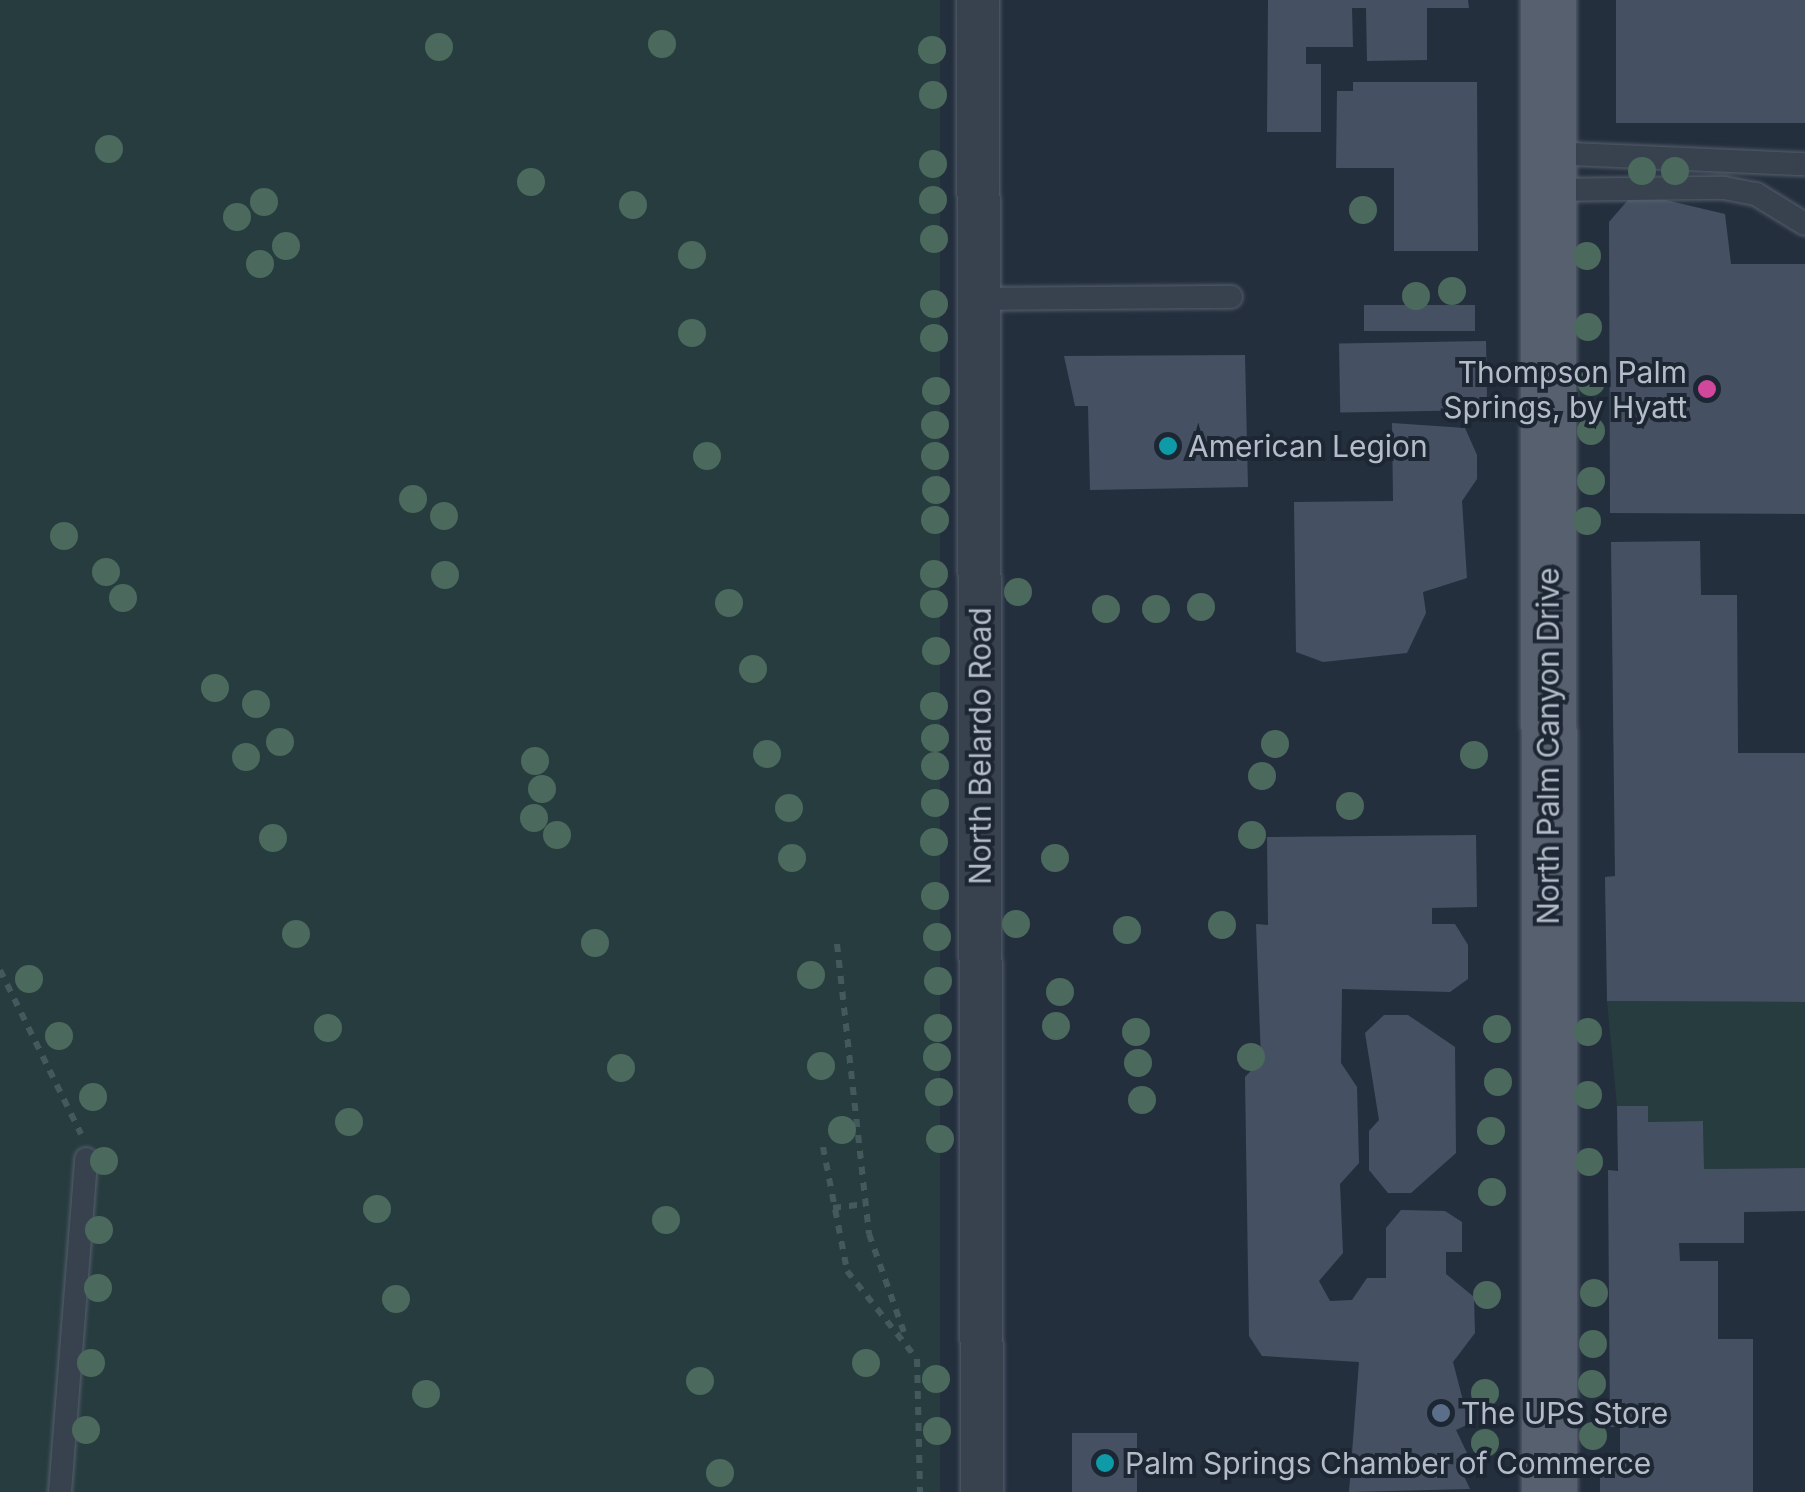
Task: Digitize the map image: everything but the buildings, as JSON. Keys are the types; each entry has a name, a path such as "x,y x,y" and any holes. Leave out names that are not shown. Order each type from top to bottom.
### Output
{"main road":[{"name":"North Palm Canyon Drive","path":"1548,0 1549,1492"}],"street":[{"name":"North Belardo Road","path":"978,0 982,1492"}],"lane":[{"path":"1548,172 1797,165 1785,209"},
{"path":"1548,172 1724,188 1785,209 1805,224"},
{"path":"979,299 1231,297"},
{"path":"60,1492 86,1159"}],"path":[{"path":"837,944 865,1204 905,1335 918,1359 920,1492"},
{"path":"0,970 56,1070 86,1159"},
{"path":"823,1146 833,1208 853,1283 905,1335"},
{"path":"833,1208 865,1204"}],"green space":[{"path":"0,0 940,0 940,1492 0,1492"},
{"path":"1607,1001 1805,1002 1805,1168 1704,1169 1703,1121 1648,1122 1647,1106 1617,1106"}],"place":[{"name":"Thompson Palm Springs, by Hyatt","path":"1707,389"},
{"name":"American Legion","path":"1168,446"},
{"name":"The UPS Store","path":"1441,1413"},
{"name":"Palm Springs Chamber of Commerce","path":"1105,1463"}]}
